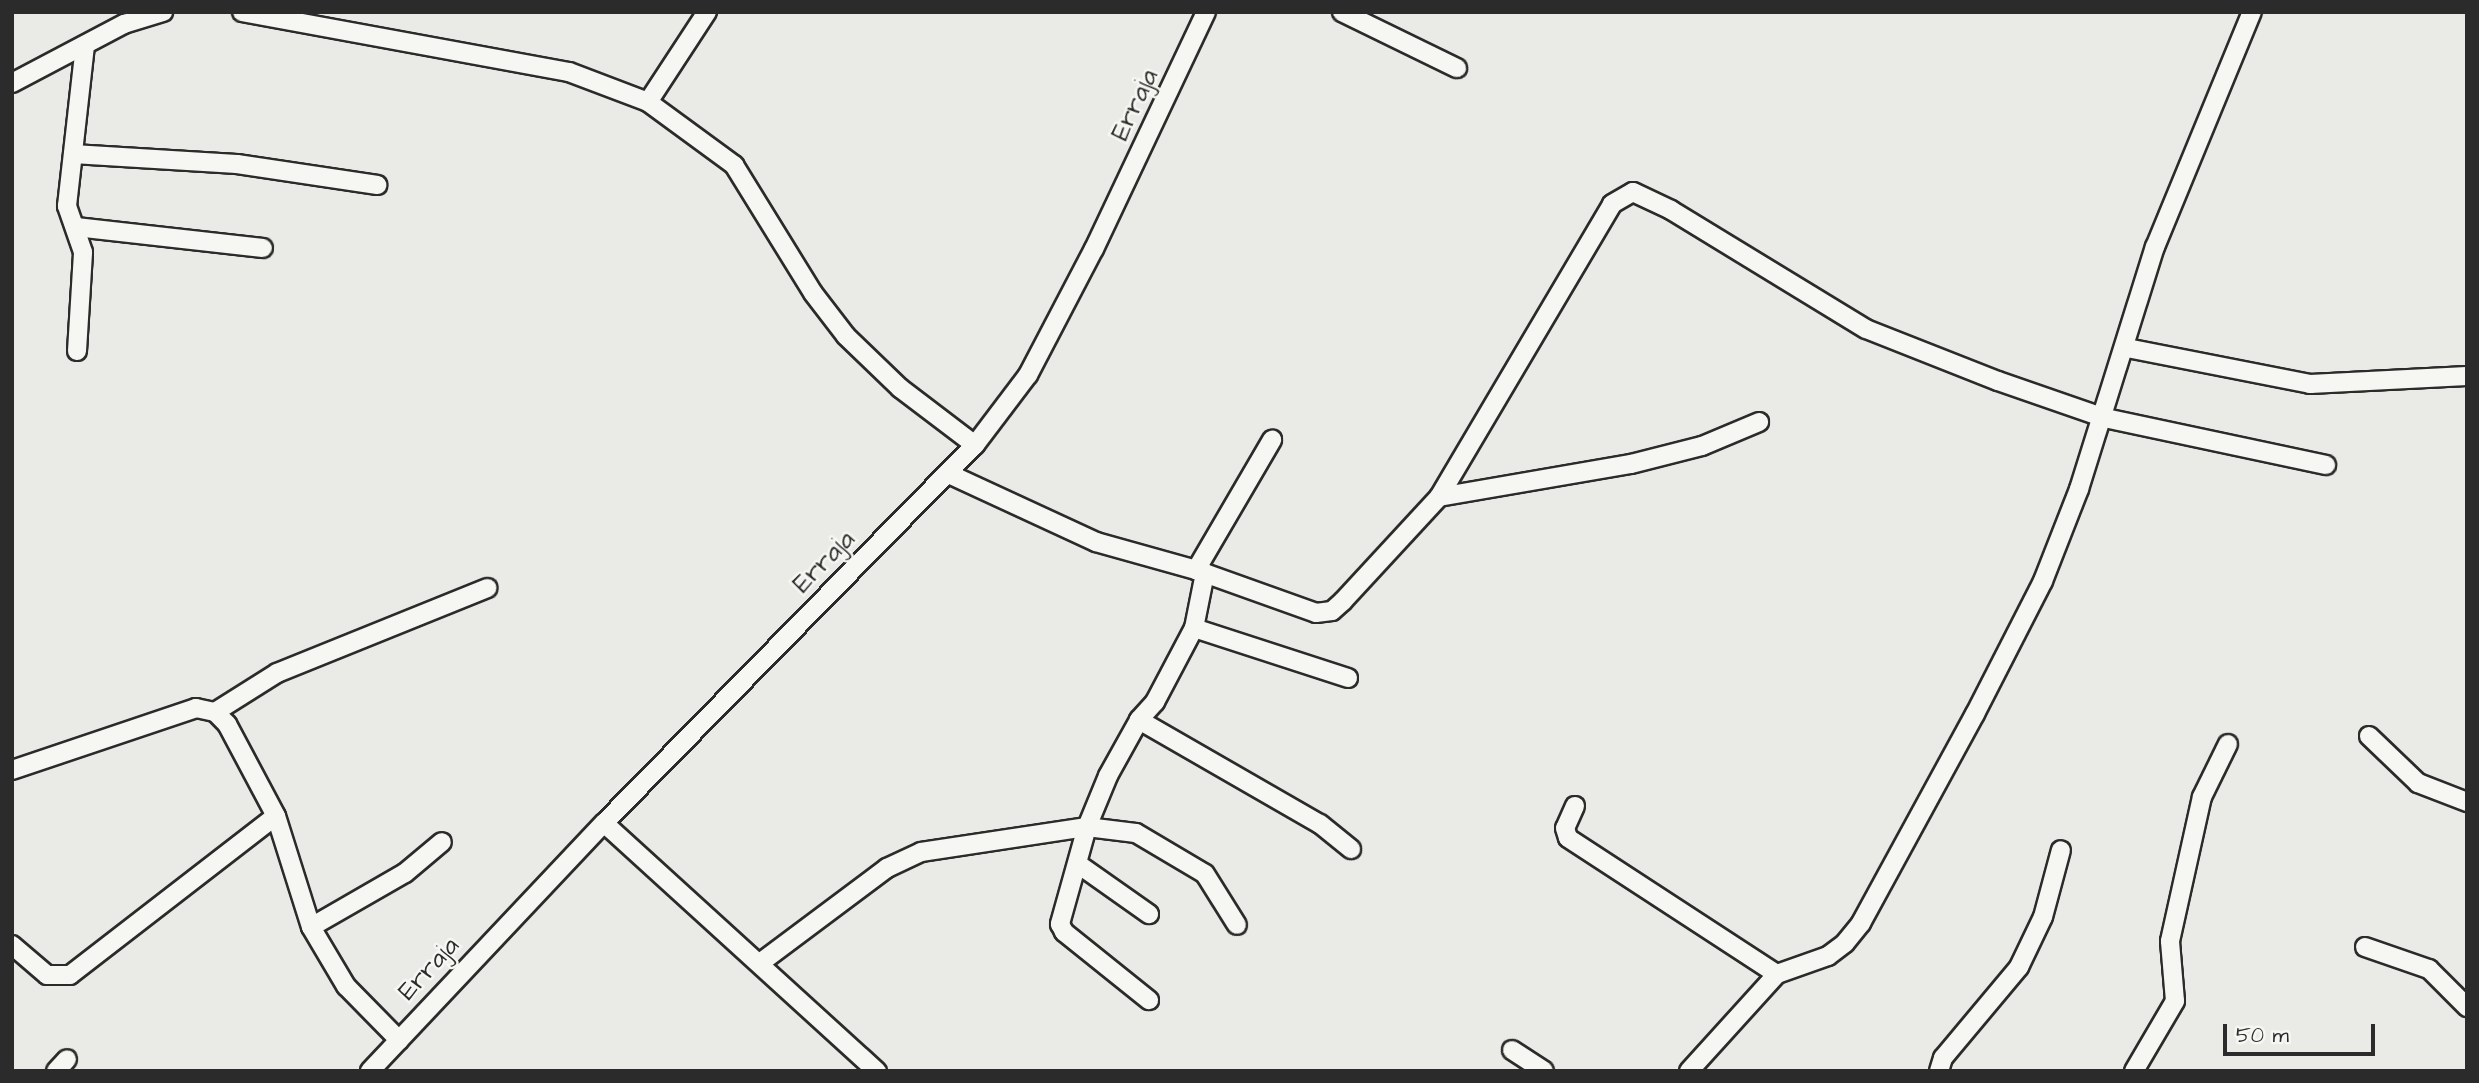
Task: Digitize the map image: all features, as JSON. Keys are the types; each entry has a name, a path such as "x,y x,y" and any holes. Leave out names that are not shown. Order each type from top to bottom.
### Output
{"street":[{"path":"12,83 85,45 123,18 163,12"},
{"path":"242,12 569,72 648,102 734,165 813,293 846,335 900,388 975,445"},
{"path":"648,102 707,12"},
{"name":"Erraja","path":"370,1071 604,823 975,445 1028,375 1100,237 1206,12"},
{"path":"1342,12 1457,68"},
{"path":"1689,1071 1777,974 1828,956 1861,923 2043,581 2105,418 2178,187 2252,12"},
{"path":"77,351 83,252 67,206 85,45"},
{"path":"73,153 237,164 377,186"},
{"path":"949,474 1096,542 1201,572 1308,611 1332,611 1439,497 1612,204 1633,192 1663,205 1866,329 2105,418 2326,465"},
{"path":"76,227 263,248"},
{"path":"2127,348 2310,384 2467,376"},
{"path":"1439,497 1631,464 1702,446 1759,422"},
{"path":"1149,1000 1064,932 1060,910 1079,864 1087,827 1108,776 1139,720 1155,702 1194,628 1201,572 1272,440"},
{"path":"215,712 277,673 487,588"},
{"path":"1194,628 1348,677"},
{"path":"12,770 196,708 215,712 227,724 276,816 311,927 346,986 399,1040"},
{"path":"1139,720 1320,824 1351,849"},
{"path":"2369,736 2418,783 2467,802"},
{"path":"2134,1071 2175,1001 2170,941 2202,797 2228,744"},
{"path":"1575,806 1565,828 1568,838 1777,974"},
{"path":"12,945 47,975 70,975 276,816"},
{"path":"604,823 877,1071"},
{"path":"760,963 887,868 921,852 1087,827 1136,833 1205,874 1237,925"},
{"path":"311,927 405,873 442,842"},
{"path":"1939,1071 1943,1058 2019,967 2043,917 2061,850"},
{"path":"1079,864 1149,914"},
{"path":"2365,947 2428,969 2467,1007"},
{"path":"1512,1050 1544,1071"}]}
